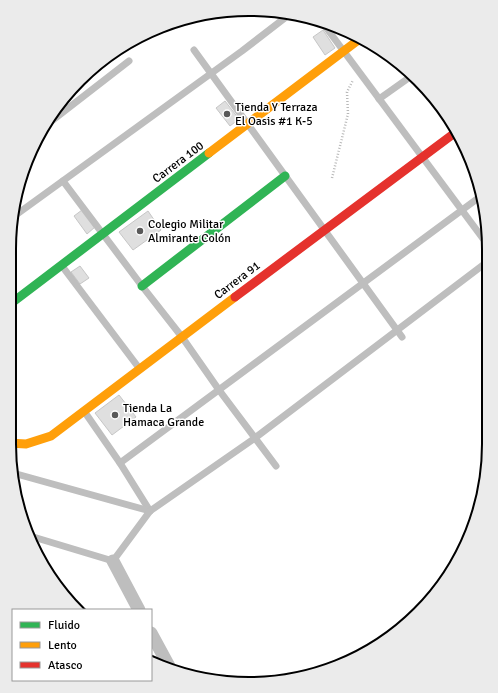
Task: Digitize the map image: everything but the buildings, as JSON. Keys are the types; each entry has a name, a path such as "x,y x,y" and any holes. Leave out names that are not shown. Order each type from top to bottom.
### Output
{"street":[{"name":"Carrera 100","path":"16,300 356,42"},
{"name":"Carrera 91","path":"16,444 31,444 51,436 324,229 452,135"},
{"path":"142,286 285,176"},
{"path":"113,561 138,609"},
{"path":"152,635 167,662"}],"lane":[{"path":"19,212 284,19"},
{"path":"328,30 482,237"},
{"path":"194,50 402,337"},
{"path":"58,116 128,61"},
{"path":"379,99 408,78"},
{"path":"63,181 182,337 219,390 276,466"},
{"path":"120,463 477,199"},
{"path":"61,265 139,368"},
{"path":"36,538 113,561 150,511 255,438 482,266"},
{"path":"84,411 120,463 150,511"},
{"path":"18,474 150,511"}],"path":[{"path":"332,178 348,114 347,92 358,70"}],"traffic: fast":[{"path":"16,300 209,153"},
{"path":"142,286 285,176"}],"traffic: slow":[{"path":"209,153 356,42"},
{"path":"16,443 26,444 51,436 235,297"}],"traffic: jam":[{"path":"235,297 452,135"}],"place":[{"name":"Tienda Y Terraza El Oasis #1 K-5","path":"227,114"},
{"name":"Colegio Militar Almirante Colón","path":"140,231"},
{"name":"Tienda La Hamaca Grande","path":"115,415"}]}
